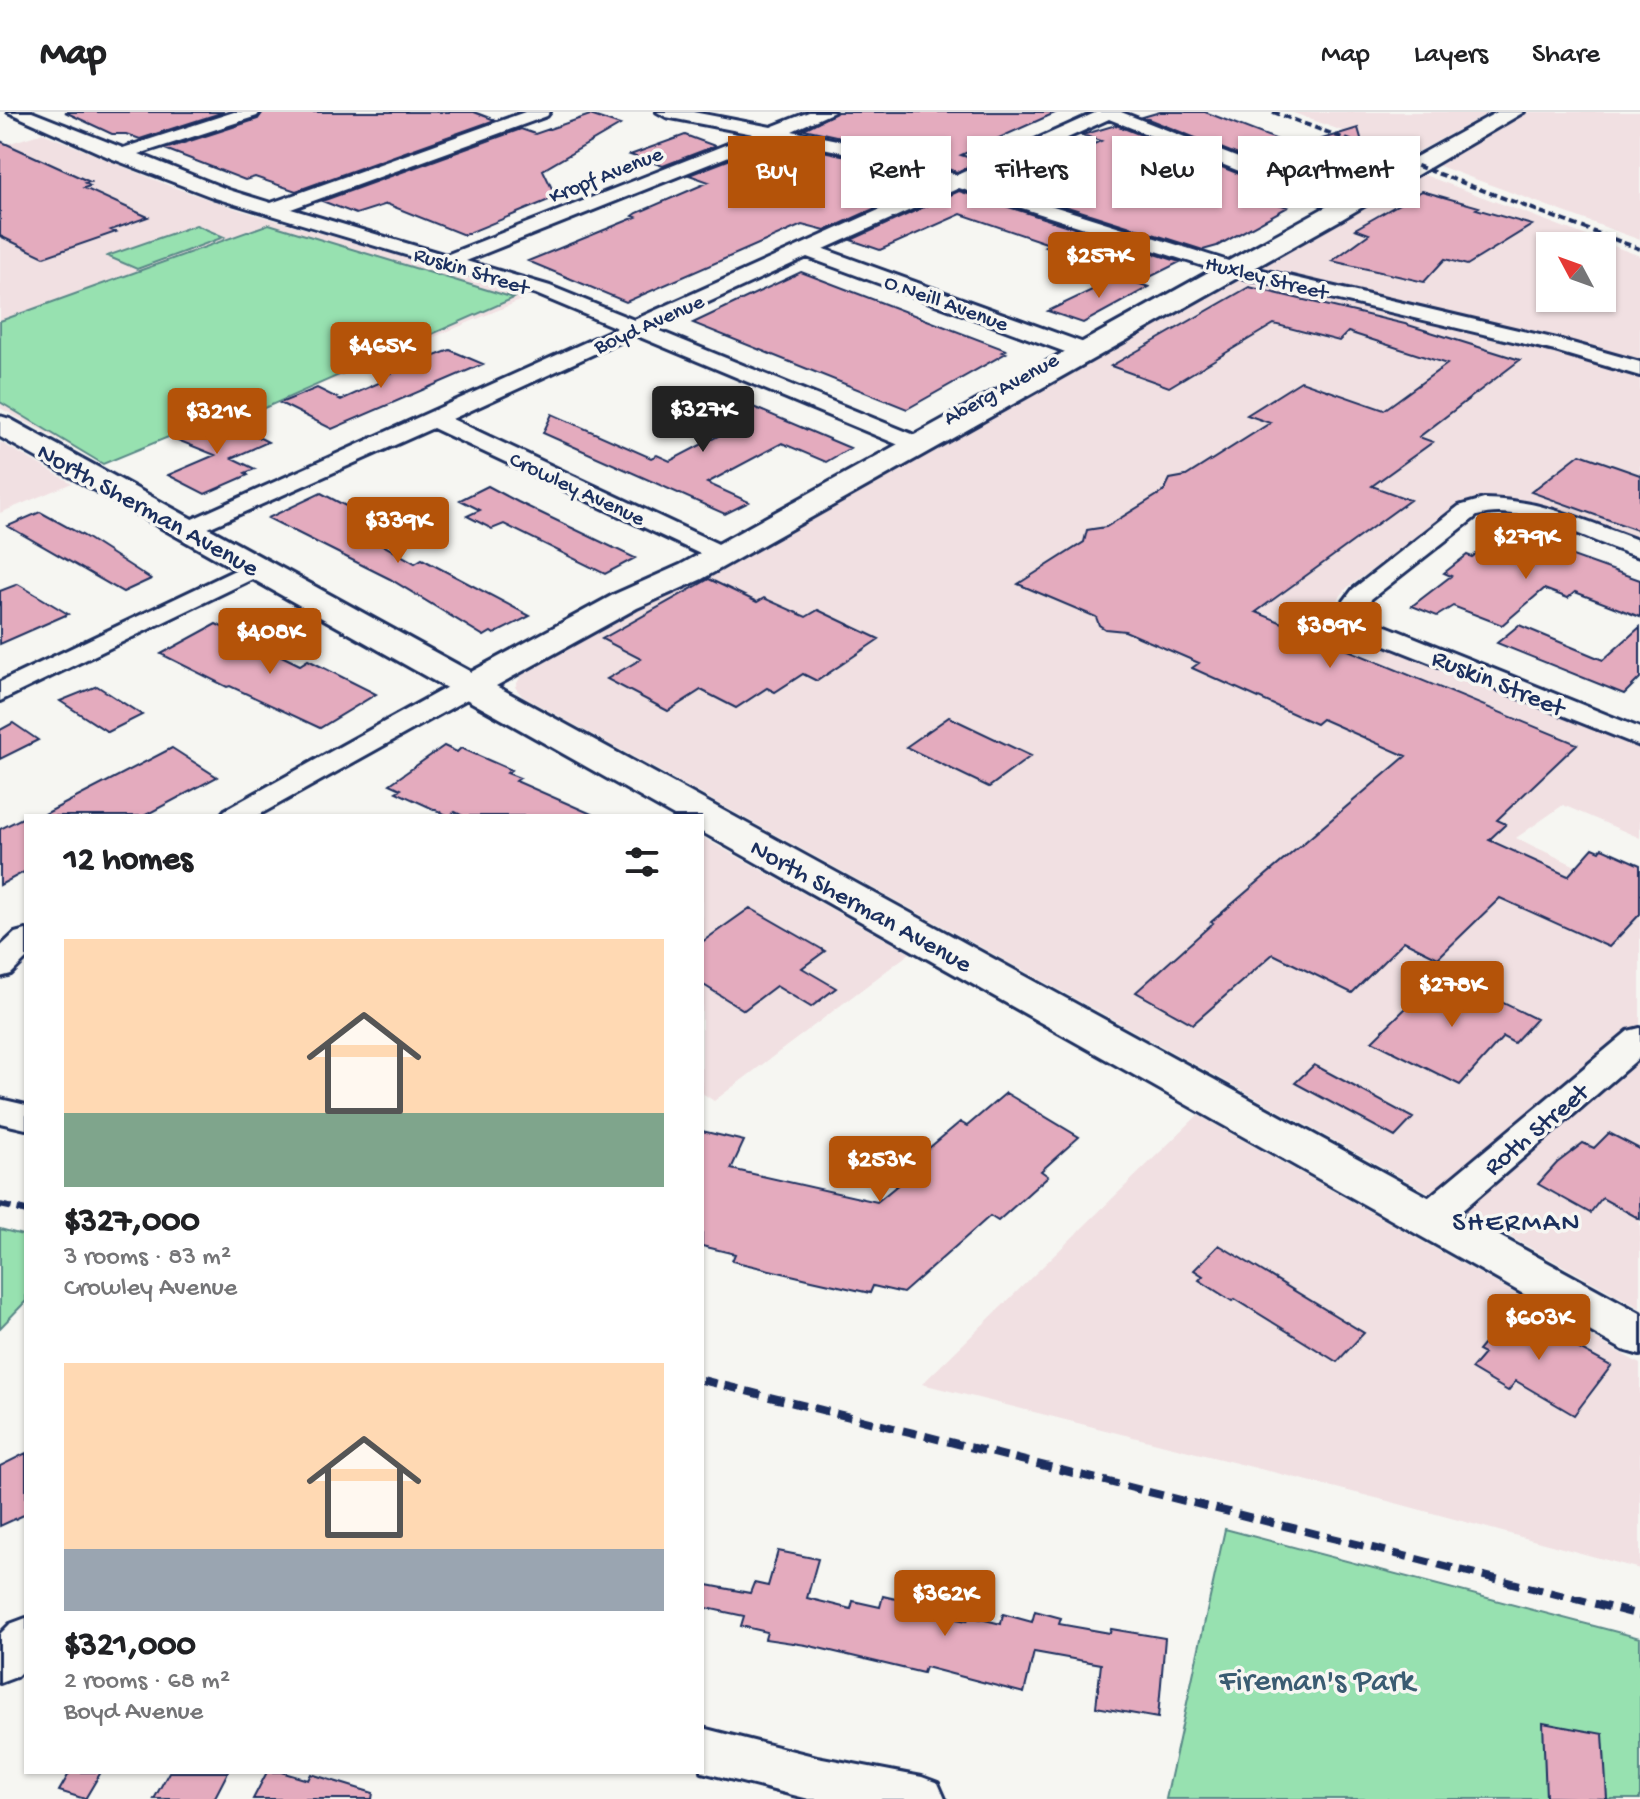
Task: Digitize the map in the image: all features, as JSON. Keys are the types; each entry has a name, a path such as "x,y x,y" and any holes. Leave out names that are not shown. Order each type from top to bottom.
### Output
{"street":[{"name":"Ruskin Street","path":"17,112 119,155 269,210 543,290 912,442"},
{"path":"119,155 251,112"},
{"path":"269,210 541,112"},
{"name":"Huxley Street","path":"666,112 856,149 961,180 1227,268 1561,346 1640,369"},
{"name":"Kropf Avenue","path":"447,261 825,112"},
{"name":"Aberg Avenue","path":"1420,162 1510,112"},
{"path":"1108,113 1238,164"},
{"name":"Boyd Avenue","path":"188,530 1108,113"},
{"name":"Aberg Avenue","path":"470,686 626,601 676,580 715,551 1336,208"},
{"name":"O Neill Avenue","path":"807,250 1080,350"},
{"name":"Crowley Avenue","path":"433,419 715,551"},
{"name":"North Sherman Avenue","path":"0,425 701,814"},
{"name":"Ruskin Street","path":"1640,550 1520,508 1486,504 1468,511 1362,594 1354,608 1358,622 1640,738"},
{"path":"0,693 256,568"},
{"path":"239,814 470,686"},
{"name":"North Sherman Avenue","path":"704,815 1640,1336"},
{"path":"0,966 24,942"},
{"name":"Roth Street","path":"1430,1217 1640,1039"},
{"path":"0,1111 24,1117"},
{"path":"0,1663 24,1640"},
{"path":"704,1751 817,1779 922,1799"}],"shaded area":[{"path":"1291,112 1487,114 1420,151 1420,136 1356,136"},
{"path":"1513,112 1640,112 1640,240 1423,160"},
{"path":"43,133 170,186 240,210 446,269 529,297 237,420 224,414 103,464 0,408 0,146"},
{"path":"1420,173 1576,232 1536,232 1536,312 1616,312 1616,247 1640,256 1640,540 1543,506 1508,498 1481,498 1462,504 1347,588 1339,598 1337,609 1344,624 1360,634 1640,749 1640,838 1563,805 1516,838 1640,896 1640,1308 522,696 515,687 522,674 1356,208 1420,208"},
{"path":"0,442 72,483 0,513"},
{"path":"704,838 910,953 714,1101 704,1094"},
{"path":"1198,1115 1640,1364 1640,1569 1384,1500 922,1384"}],"green space":[{"path":"269,224 514,298 237,420 224,414 103,464 0,402 0,321"},
{"path":"196,225 224,237 137,269 107,256"},
{"path":"0,1229 24,1235 24,1303 0,1328"},
{"name":"Fireman's Park","path":"1225,1529 1640,1638 1640,1799 1166,1799"}],"building":[{"path":"65,112 224,112 140,139 126,134 112,134"},
{"path":"263,112 474,112 495,120 296,191 255,177 245,180 165,149 258,119"},
{"path":"837,112 1057,112 1003,136 967,136 967,152 961,155 967,157 967,167 957,172 951,170 951,136 841,137 804,129"},
{"path":"1160,112 1205,112 1267,136 1238,136 1238,155 1222,149 1222,136 1191,136 1143,117"},
{"path":"590,115 620,125 543,170 556,197 464,235 387,204 356,214 322,201 521,129 535,134"},
{"path":"1116,125 1144,136 1112,136 1112,208 1222,208 1222,167 1238,174 1238,208 1286,208 1217,246 1203,250 1070,208 1096,208 1096,143 1101,141 1096,139 1096,136 1082,135"},
{"path":"1358,128 1360,136 1332,136"},
{"path":"685,135 715,146 663,166 630,155"},
{"path":"0,141 90,182 85,183 90,186 84,188 148,217 111,230 116,232 44,257 0,236"},
{"path":"825,151 841,155 841,208 876,208 825,231 802,225 626,302 528,261 636,217 633,216 637,213 709,182 689,175 728,160 728,208 825,208"},
{"path":"959,191 967,194 967,208 1012,208 1180,262 1148,278 1045,246 1049,244 961,214 880,250 851,240 922,208 951,208 951,195"},
{"path":"1420,192 1532,225 1467,265 1445,259 1424,282 1332,261 1369,234 1355,229 1392,208 1420,208"},
{"path":"801,272 1006,350 1002,352 1006,353 907,409 693,323"},
{"path":"1119,277 1149,287 1083,323 1048,311"},
{"path":"1249,287 1405,324 1520,360 1419,437 1433,442 1372,486 1410,500 1256,612 1577,744 1497,820 1506,824 1489,840 1568,876 1593,848 1600,851 1602,848 1640,865 1640,914 1609,947 1500,898 1438,958 1404,941 1352,993 1273,954 1193,1024 1136,992 1211,922 1406,756 1322,719 1316,724 1192,668 1199,663 1125,631 1105,629 1096,617 1018,584 1084,542 1087,530 1106,527 1164,491 1170,479 1186,476 1270,423 1247,415 1301,381 1384,410 1447,364 1348,332 1339,341 1274,324 1169,387 1111,366"},
{"path":"450,350 483,364 332,429 280,403 317,388 341,400 381,382 377,378"},
{"path":"753,407 850,448 826,462 782,443 707,483 749,502 725,514 543,433 552,414 651,458 657,455 670,461 739,425 728,420"},
{"path":"210,422 221,427 231,423 268,442 232,458 255,469 245,473 248,475 205,494 168,475 215,455 175,439"},
{"path":"1580,454 1640,475 1640,531 1531,492"},
{"path":"488,486 635,558 605,574 504,524 492,529 467,516 480,510 460,500"},
{"path":"321,493 367,517 349,525 367,536 415,563 422,559 530,616 484,636 390,579 268,518"},
{"path":"40,512 151,579 123,592 8,526"},
{"path":"1505,532 1640,580 1640,617 1575,592 1568,598 1544,589 1502,625 1453,606 1437,616 1412,606 1451,576 1444,573"},
{"path":"709,579 757,602 764,598 806,617 818,610 879,639 817,681 803,674 775,692 767,688 736,708 701,690 668,711 607,679 641,659 602,639"},
{"path":"18,584 68,614 0,644 0,591"},
{"path":"216,624 300,665 308,660 376,694 320,728 161,654"},
{"path":"1519,625 1603,660 1640,627 1640,678 1624,694 1497,643"},
{"path":"97,686 142,715 108,732 60,701"},
{"path":"949,717 1031,756 989,787 906,747"},
{"path":"13,723 38,740 0,759 0,730"},
{"path":"444,746 457,752 461,748 511,770 507,773 520,778 516,781 591,814 445,814 396,792 401,789 390,784"},
{"path":"172,748 217,777 148,814 45,814"},
{"path":"24,817 24,872 0,885 0,829"},
{"path":"750,908 825,951 802,968 836,988 811,1007 776,986 744,1010 704,985 704,941"},
{"path":"1442,973 1536,1019 1514,1043 1503,1037 1460,1085 1372,1041"},
{"path":"1314,1065 1413,1118 1395,1137 1295,1083"},
{"path":"1006,1093 1079,1137 1041,1171 1048,1176 998,1221 990,1216 903,1293 873,1286 870,1293 812,1280 732,1261 735,1254 704,1246 704,1131 744,1141 731,1169 877,1202 917,1169 910,1164 960,1122 967,1126"},
{"path":"1609,1133 1640,1149 1640,1219 1602,1198 1590,1213 1538,1184 1557,1163 1583,1143 1594,1148"},
{"path":"1219,1245 1364,1333 1337,1362 1235,1299 1232,1301 1199,1280 1203,1276 1194,1270"},
{"path":"1516,1306 1563,1333 1559,1338 1611,1366 1574,1415 1516,1381 1508,1391 1471,1369 1484,1354 1478,1351"},
{"path":"24,1454 24,1515 0,1526 0,1466"},
{"path":"778,1551 818,1559 807,1598 851,1609 853,1601 880,1607 883,1596 913,1603 911,1610 967,1621 969,1616 1001,1624 1003,1614 1032,1622 1035,1611 1061,1618 1059,1624 1165,1638 1158,1718 1096,1707 1101,1664 1034,1652 1024,1693 925,1667 923,1673 806,1645 765,1639 767,1632 741,1626 744,1616 704,1607 704,1584 750,1593 754,1583 768,1586"},
{"path":"1543,1723 1603,1734 1607,1799 1546,1797"},
{"path":"69,1774 100,1774 85,1799 59,1791"},
{"path":"168,1774 227,1774 214,1799 154,1799"},
{"path":"266,1774 288,1774 308,1780 311,1774 373,1793 372,1799 253,1799"}],"railway":[{"path":"1273,112 1640,249"},
{"path":"0,1205 24,1211"},
{"path":"19,1209 24,1210"},
{"path":"704,1381 1640,1615"}],"district":[{"name":"SHERMAN","path":"1517,1220"}]}
